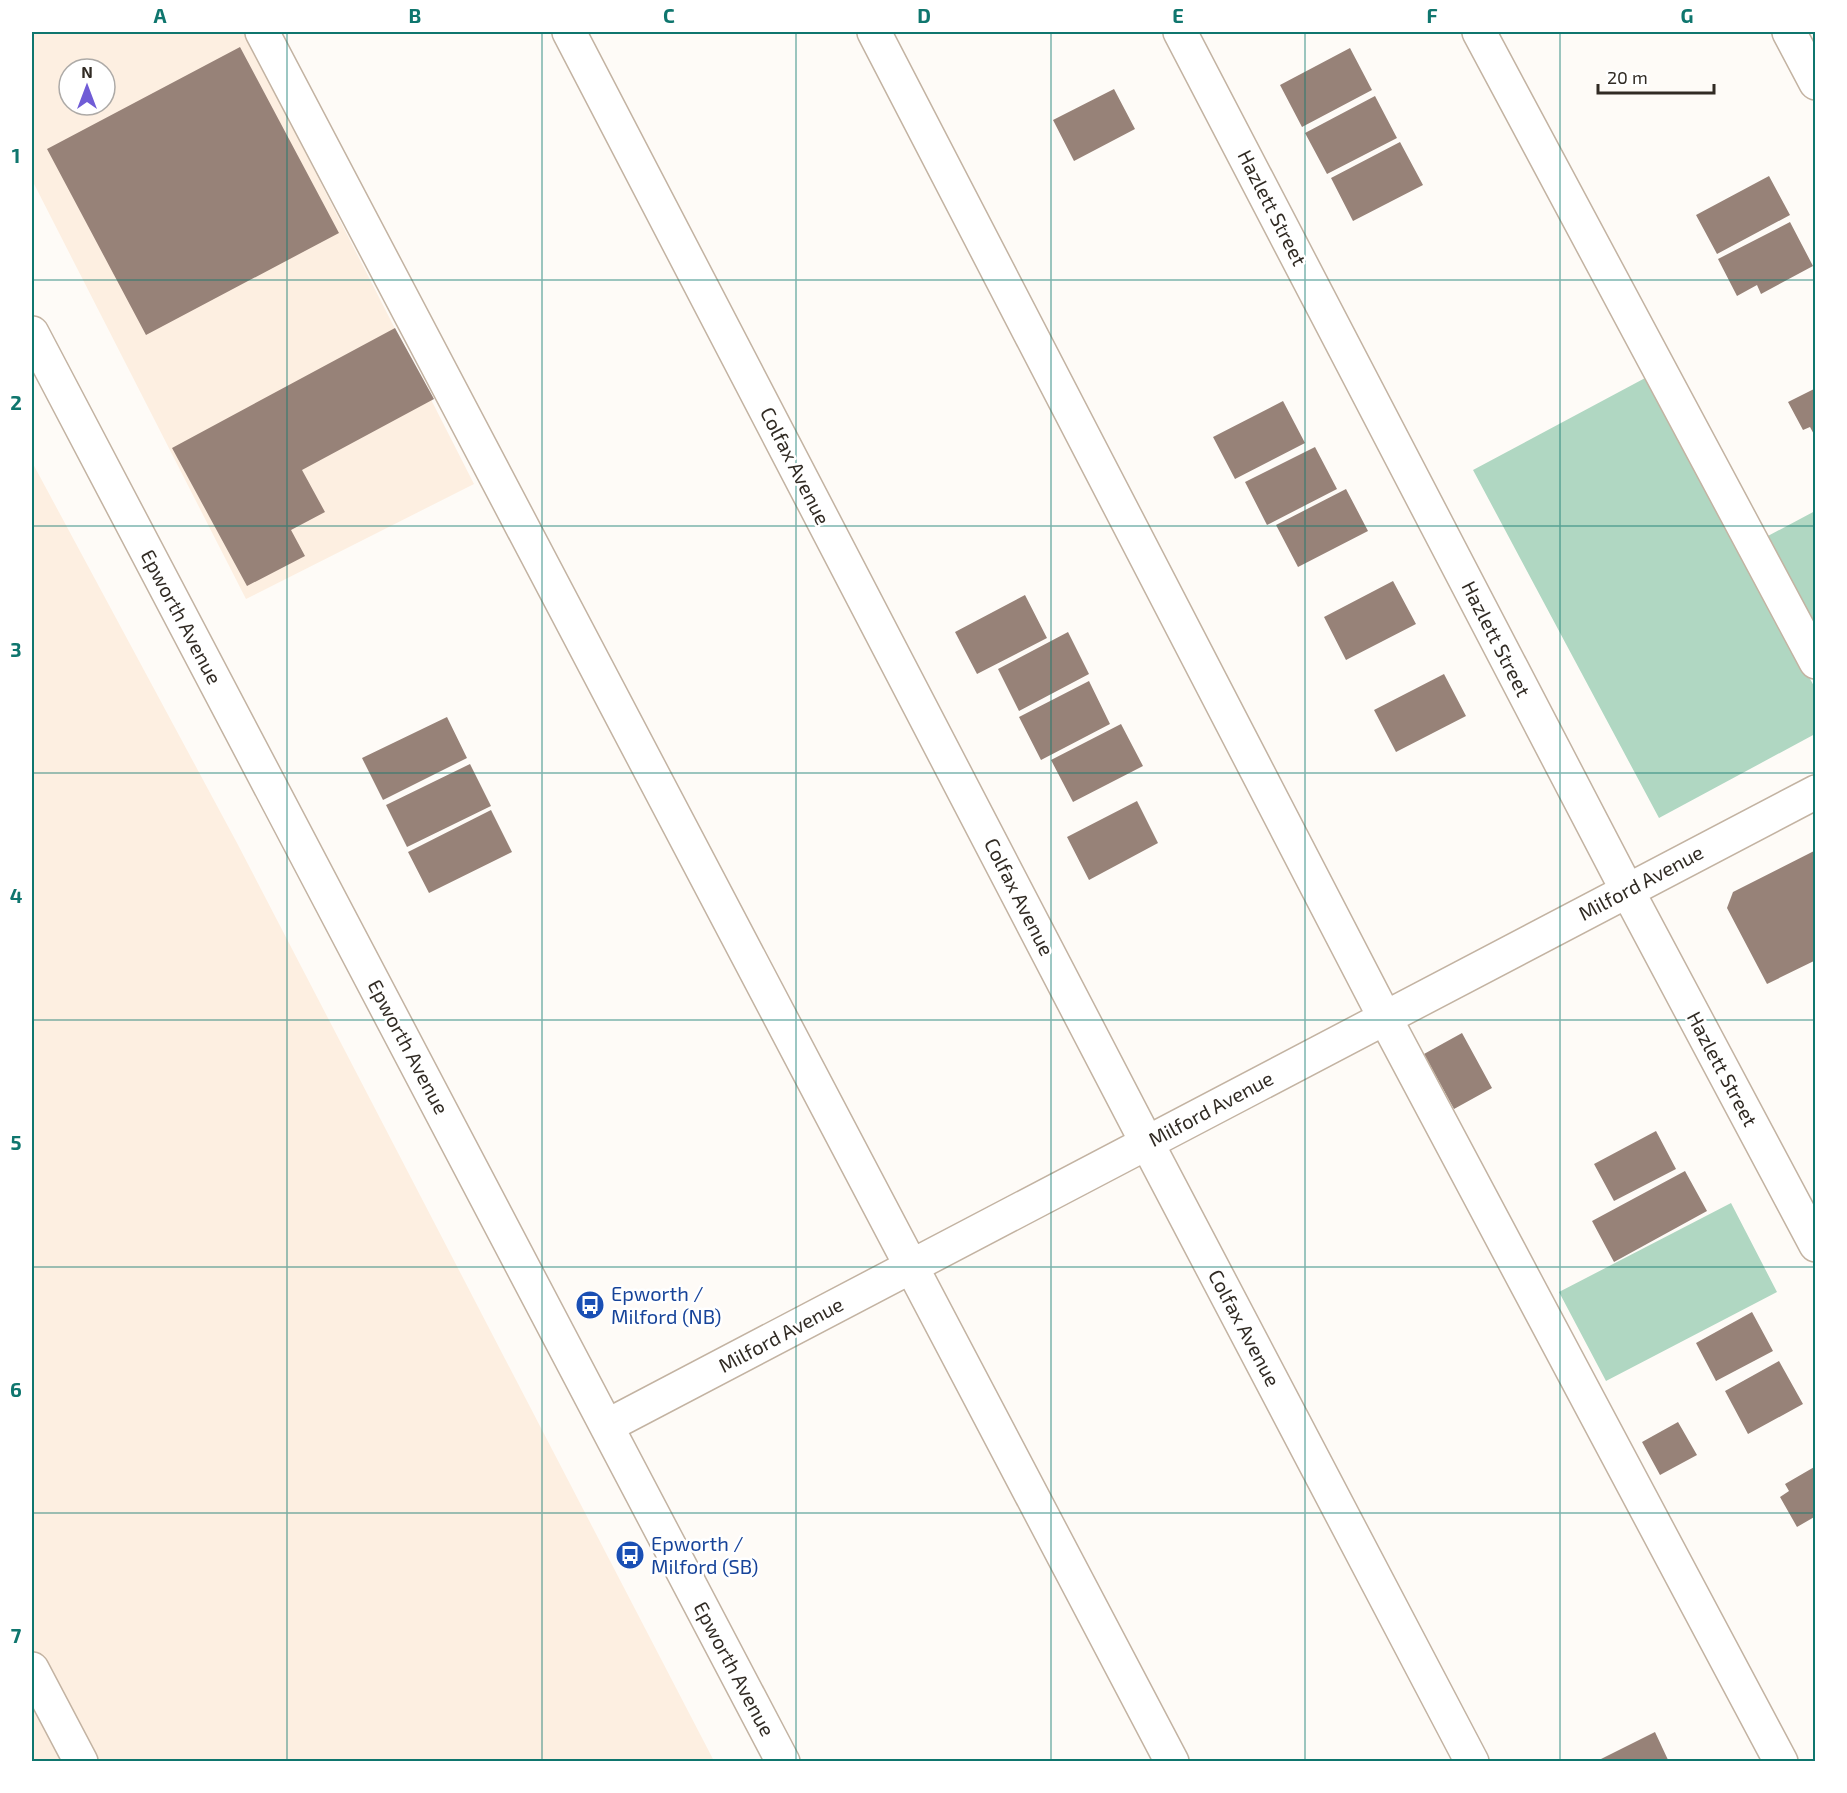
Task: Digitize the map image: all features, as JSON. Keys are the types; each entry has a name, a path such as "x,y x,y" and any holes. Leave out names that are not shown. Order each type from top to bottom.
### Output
{"street":[{"path":"262,32 1172,1761"},
{"name":"Colfax Avenue","path":"568,32 1472,1761"},
{"path":"874,32 1385,1018 1781,1761"},
{"name":"Hazlett Street","path":"1180,32 1626,890 1815,1245"},
{"path":"1479,32 1815,662"},
{"path":"1789,32 1815,83"},
{"name":"Epworth Avenue","path":"32,333 783,1761"},
{"name":"Milford Avenue","path":"607,1426 1815,792"},
{"path":"32,1669 81,1761"}],"shaded area":[{"path":"38,32 244,32 474,484 246,599 32,180 32,35"},
{"path":"32,462 237,843 714,1761 32,1761"}],"green space":[{"path":"1647,377 1815,688 1815,734 1659,818 1473,470"},
{"path":"1815,511 1815,631 1766,537"},
{"path":"1731,1203 1777,1292 1606,1381 1559,1292"}],"building":[{"path":"240,47 339,233 146,335 47,149 108,117 117,117 117,112"},
{"path":"1350,48 1372,90 1302,127 1280,85"},
{"path":"1114,89 1135,129 1074,161 1053,120"},
{"path":"1375,96 1397,138 1327,174 1305,133"},
{"path":"1400,142 1423,185 1353,221 1331,178"},
{"path":"1769,176 1790,215 1717,254 1696,215"},
{"path":"1790,222 1813,266 1761,294 1757,285 1737,296 1718,259"},
{"path":"395,328 434,399 302,470 325,512 291,530 305,556 247,586 172,448"},
{"path":"1816,388 1816,438 1810,427 1803,430 1788,402"},
{"path":"1283,401 1305,443 1235,479 1213,437"},
{"path":"1315,447 1337,489 1267,525 1245,482"},
{"path":"1346,489 1368,531 1298,567 1276,525"},
{"path":"1393,581 1416,624 1346,660 1324,617"},
{"path":"1025,595 1047,638 977,674 955,632"},
{"path":"1068,632 1089,674 1019,711 998,669"},
{"path":"1444,674 1466,716 1396,752 1374,710"},
{"path":"1089,681 1110,724 1041,760 1019,717"},
{"path":"447,717 467,758 383,800 362,758"},
{"path":"1121,724 1143,766 1073,802 1051,760"},
{"path":"470,764 491,806 407,847 386,805"},
{"path":"1137,801 1158,843 1089,880 1067,837"},
{"path":"491,810 512,852 429,893 408,852"},
{"path":"1816,850 1816,960 1767,984 1727,908 1733,892"},
{"path":"1462,1033 1492,1088 1454,1109 1424,1054"},
{"path":"1656,1131 1676,1169 1614,1201 1594,1164"},
{"path":"1685,1171 1707,1211 1614,1262 1592,1221"},
{"path":"1752,1312 1773,1351 1716,1381 1696,1343"},
{"path":"1779,1361 1803,1404 1748,1434 1725,1391"},
{"path":"1678,1422 1697,1455 1660,1475 1642,1442"},
{"path":"1816,1466 1816,1516 1797,1527 1780,1497 1789,1491 1785,1484"},
{"path":"1655,1732 1669,1762 1595,1762"}],"place":[{"name":"Epworth / Milford (NB)","path":"590,1305"},
{"name":"Epworth / Milford (SB)","path":"630,1555"}]}
